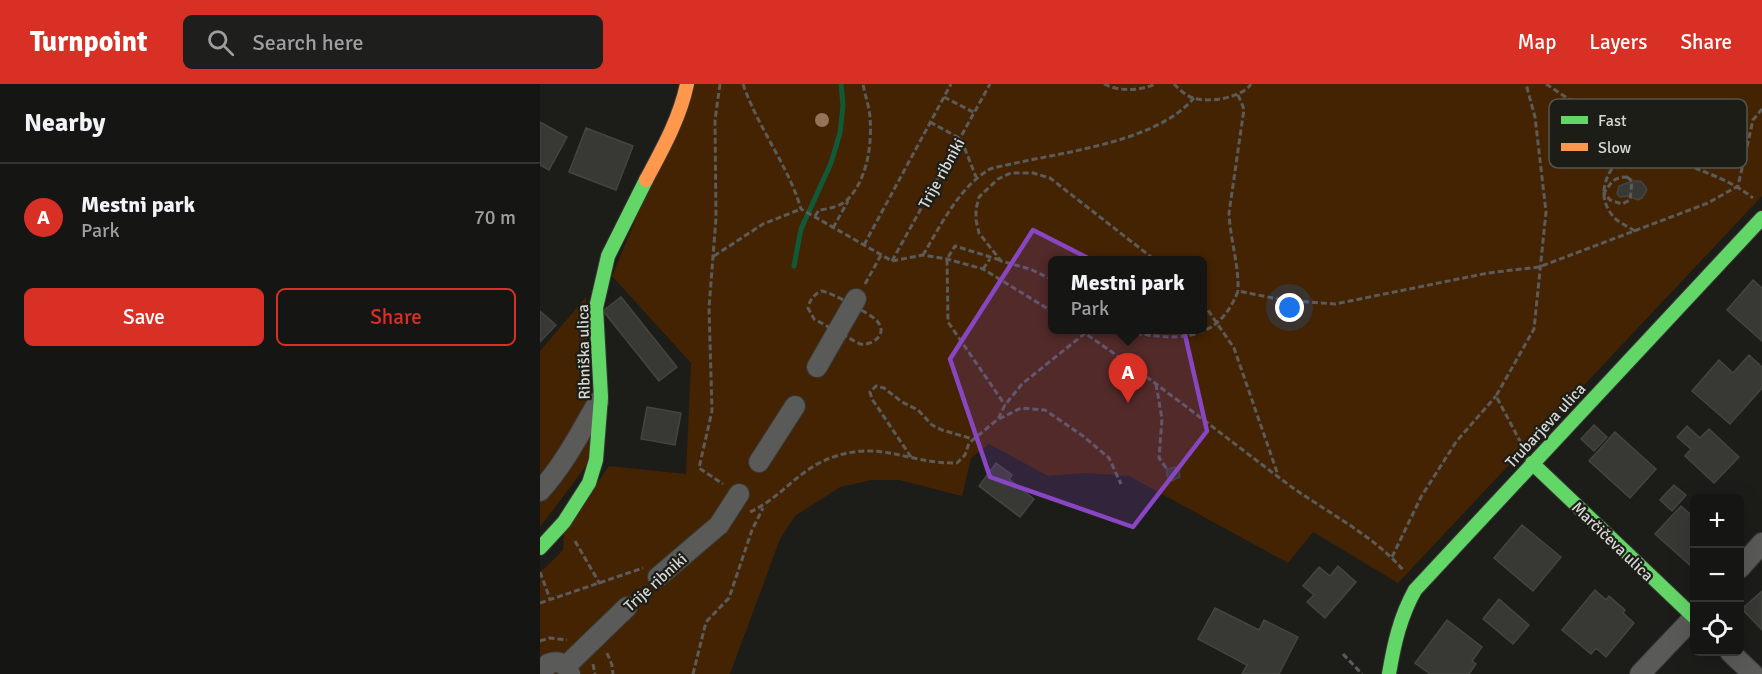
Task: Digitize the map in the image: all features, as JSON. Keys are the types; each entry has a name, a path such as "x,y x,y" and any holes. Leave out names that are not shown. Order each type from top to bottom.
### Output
{"street":[{"name":"Ribniška ulica","path":"540,548 564,522 589,483 596,460 601,397 596,308 608,256 668,138 684,99 687,84"},
{"name":"Trubarjeva ulica","path":"1389,674 1397,626 1415,590 1762,218"},
{"path":"817,367 856,298"},
{"path":"540,491 573,446 601,397"},
{"path":"759,462 795,406"},
{"name":"Marčičeva ulica","path":"1532,463 1690,613"},
{"name":"Trije ribniki","path":"658,578 719,525 739,494"},
{"path":"1744,563 1762,543"},
{"name":"Trije ribniki","path":"541,674 548,664 557,662 568,670 627,607"},
{"path":"1640,674 1690,621"},
{"path":"1735,656 1753,674"}],"path":[{"path":"720,84 715,120 716,218 709,308 712,411 699,468 739,494"},
{"path":"743,84 761,127 796,191 801,209 892,261 923,255 983,269 1048,309"},
{"path":"833,228 866,165 870,145 870,116 863,84"},
{"path":"864,245 951,84"},
{"name":"Trije ribniki","path":"892,261 990,84"},
{"path":"1104,84 1124,91 1156,84"},
{"path":"1174,84 1179,90 1194,98 1216,100 1238,95 1251,84"},
{"path":"1392,557 1421,498 1456,442 1496,396 1534,329 1546,212 1535,117 1526,84"},
{"path":"1546,84 1569,99"},
{"path":"1207,329 1218,324 1233,304 1238,291 1239,276 1229,213 1244,109 1238,95"},
{"path":"944,96 975,113"},
{"path":"923,255 948,214 976,177 990,169 1110,142 1149,129 1184,110 1194,98"},
{"path":"1747,149 1754,120 1762,109"},
{"path":"930,122 961,139 976,177"},
{"path":"1612,168 1604,193 1607,206 1617,220 1635,231"},
{"path":"1693,168 1738,186 1759,203"},
{"path":"1238,291 1283,300 1335,304 1488,273 1539,267 1708,203 1738,186 1742,168"},
{"path":"1001,261 979,233 976,209 979,197 998,179 1011,173 1033,173 1050,178 1149,256"},
{"path":"1627,177 1632,181 1630,200 1626,203 1615,202 1604,193 1610,182 1617,178 1627,177"},
{"path":"814,216 819,210 836,206 849,199"},
{"path":"713,256 763,224 801,209"},
{"path":"1005,405 948,322 947,259 955,246 990,259 1030,269 1048,278"},
{"path":"871,274 881,255"},
{"path":"983,269 990,259"},
{"path":"1207,309 1234,348 1279,477"},
{"path":"998,419 1005,405 1033,373 1084,334"},
{"path":"1086,334 1279,477 1392,557 1407,576"},
{"path":"1141,334 1167,337 1196,334"},
{"path":"1155,383 1162,419 1159,458 1167,469"},
{"path":"911,457 872,399 870,392 872,387 884,388 902,402 918,410 932,425 973,439"},
{"path":"1496,396 1532,463"},
{"path":"719,525 764,506 803,472 850,451 878,450 940,463 957,463 965,455 966,448 973,439 998,419 1021,408 1045,410 1083,436 1109,459 1121,484"},
{"path":"693,674 706,622 729,598 752,530 764,506"},
{"path":"564,522 600,584"},
{"path":"540,603 644,568 658,578"},
{"path":"540,572 550,599"},
{"path":"1343,654 1362,674"}],"highlighted area":[{"path":"1033,230 1178,304 1207,431 1133,527 990,477 950,359"}],"shaded area":[{"path":"692,84 1762,84 1762,196 1398,583 1313,532 1288,563 1129,476 1085,473 1048,476 989,444 971,458 962,496 899,480 872,480 840,487 795,516 780,539 730,674 540,674 540,573 563,550 564,531 609,466 686,474 691,363 612,276"},
{"path":"586,297 590,452 587,465 540,527 540,351"}],"building":[{"path":"540,122 567,137 549,170 540,165"},
{"path":"586,128 633,146 616,190 569,172"},
{"path":"1632,181 1640,181 1645,186 1647,190 1642,198 1638,200 1628,196 1620,197 1617,194 1619,186"},
{"path":"1753,280 1762,288 1762,341 1727,310"},
{"path":"621,297 677,367 659,381 603,311"},
{"path":"540,311 556,325 540,342"},
{"path":"1749,355 1762,367 1762,388 1730,424 1692,391 1719,360 1733,373"},
{"path":"647,407 681,413 675,445 641,439"},
{"path":"1594,425 1607,437 1594,451 1581,439"},
{"path":"1687,426 1700,438 1709,429 1739,457 1714,483 1685,456 1691,449 1677,437"},
{"path":"1615,432 1656,469 1630,498 1589,461"},
{"path":"996,463 1012,475 1009,479 1034,499 1020,517 979,486"},
{"path":"1175,467 1180,477 1171,481 1167,476 1167,469"},
{"path":"1674,485 1686,495 1672,511 1660,500"},
{"path":"1681,506 1690,514 1690,565 1655,534"},
{"path":"1522,525 1561,557 1533,591 1494,558"},
{"path":"1338,566 1356,582 1325,618 1307,602 1314,595 1303,586 1319,567 1330,576"},
{"path":"1595,590 1606,600 1609,596 1625,610 1623,613 1634,623 1606,657 1596,648 1591,654 1562,630"},
{"path":"1762,591 1762,630 1744,611 1744,607"},
{"path":"1499,599 1529,625 1513,644 1483,619"},
{"path":"1215,608 1259,630 1264,620 1298,637 1279,674 1242,674 1247,665 1198,639"},
{"path":"1447,620 1482,647 1472,661 1476,664 1469,674 1430,674 1415,663"}],"waterway":[{"path":"794,266 801,229 831,163 840,133 843,105 841,84"}],"traffic: fast":[{"path":"540,548 564,522 589,483 596,460 601,397 596,308 608,256 646,180"},
{"path":"1389,674 1398,631 1415,590 1762,218"},
{"path":"1532,463 1690,613"}],"traffic: slow":[{"path":"646,180 675,121 687,84"}],"place":[{"name":"Mestni park","path":"1128,403"}]}
